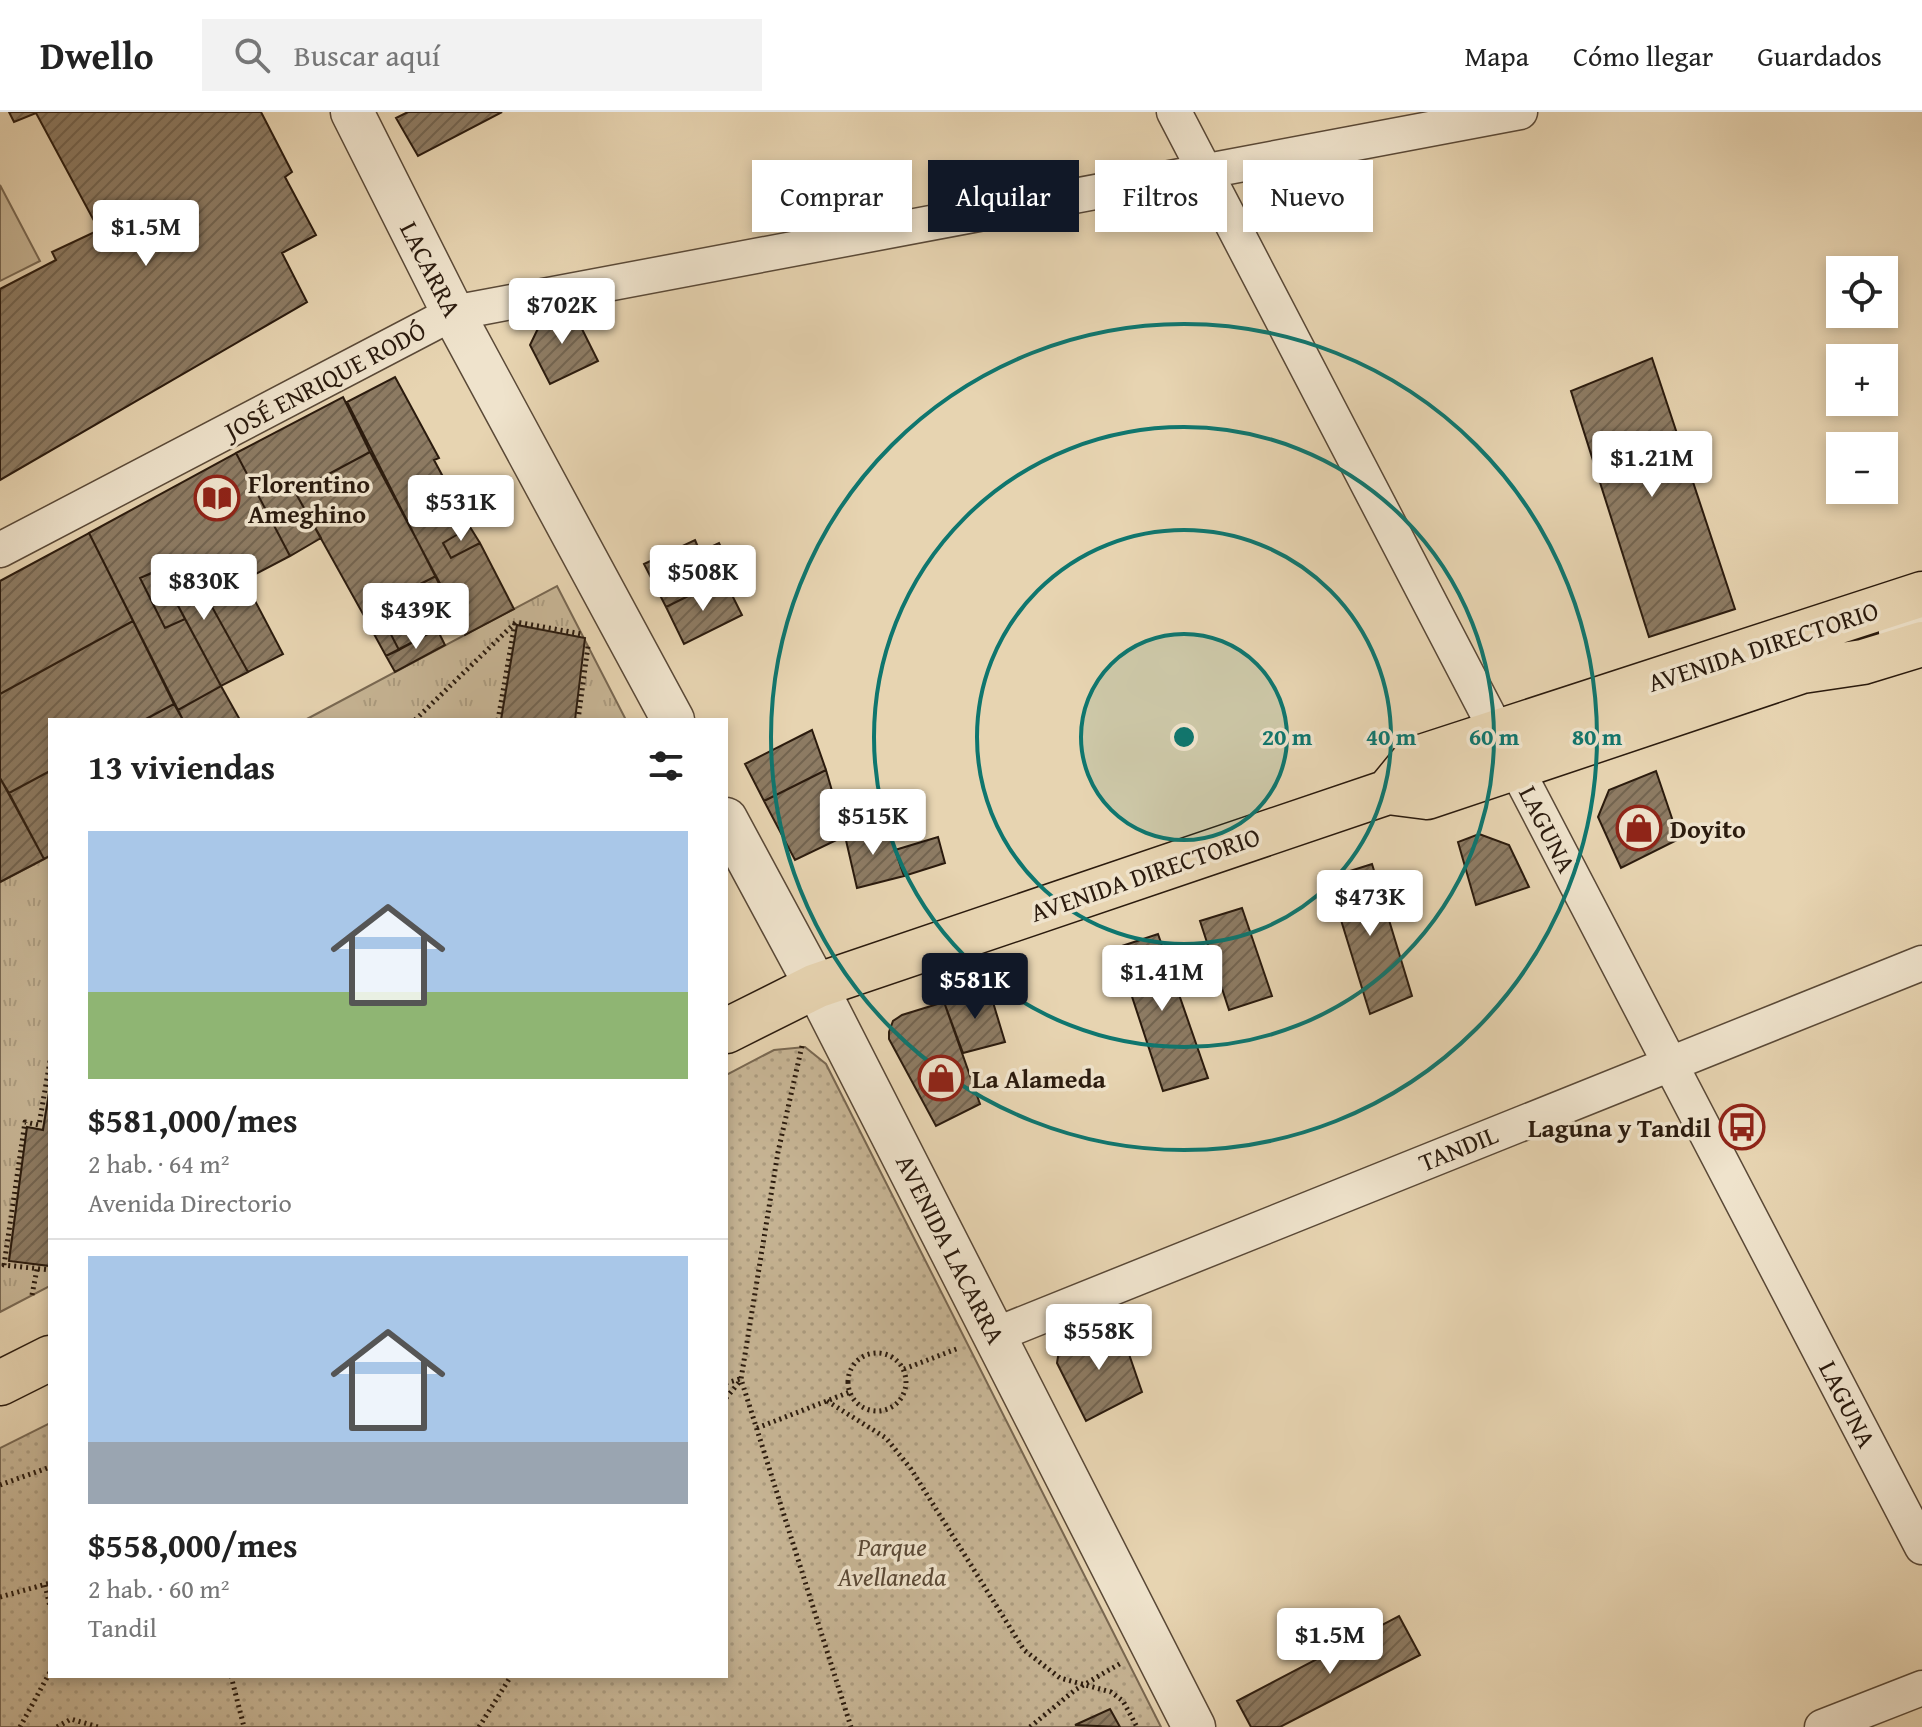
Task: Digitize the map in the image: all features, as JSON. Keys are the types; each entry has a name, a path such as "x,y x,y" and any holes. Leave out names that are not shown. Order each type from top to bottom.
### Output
{"main road":[{"name":"AVENIDA DIRECTORIO","path":"1508,750 1922,594"},
{"name":"AVENIDA DIRECTORIO","path":"728,1030 816,986 1388,792 1415,759 1508,750 1802,671 1863,662 1922,644"},
{"path":"0,1383 48,1359"}],"street":[{"name":"LACARRA","path":"352,112 453,313 672,718"},
{"name":"LAGUNA","path":"1174,112 1199,160"},
{"name":"JOSÉ ENRIQUE RODÓ","path":"1227,167 1520,112"},
{"name":"JOSÉ ENRIQUE RODÓ","path":"0,550 453,313 1095,192"},
{"name":"LAGUNA","path":"1227,213 1922,1547"},
{"path":"728,823 816,986"},
{"name":"TANDIL","path":"995,1335 1922,963"},
{"name":"AVENIDA LACARRA","path":"816,986 1194,1727"},
{"path":"1822,1727 1922,1688"}],"lane":[{"path":"1869,638 1922,621"},
{"path":"1802,671 1843,650"}],"path":[{"path":"516,622 582,634"},
{"path":"417,718 516,622"},
{"path":"498,718 516,622"},
{"path":"578,718 588,644"},
{"path":"816,986 778,1152 741,1379 851,1727"},
{"path":"48,1073 39,1125 25,1122 4,1265 48,1270"},
{"path":"32,1295 37,1269"},
{"path":"904,1369 995,1335"},
{"path":"870,1353 890,1356 904,1369 906,1379 902,1396 889,1409 879,1411 862,1407 850,1392 848,1382 854,1364 870,1353"},
{"path":"728,1382 741,1379"},
{"path":"728,1395 741,1379"},
{"path":"757,1428 850,1392"},
{"path":"827,1401 886,1438 911,1469 1024,1650 1060,1678 1111,1692 1123,1701 1137,1727"},
{"path":"0,1485 48,1468"},
{"path":"0,1597 47,1584"},
{"path":"1030,1727 1082,1685 1152,1645"},
{"path":"20,1727 48,1676"},
{"path":"232,1678 244,1727"},
{"path":"479,1727 510,1678"},
{"path":"57,1727 71,1719 98,1727"}],"green space":[{"path":"0,185 40,261 0,281"},
{"path":"557,586 625,718 574,718 517,626 501,718 309,718"},
{"path":"48,857 48,1099 43,1130 27,1128 9,1260 48,1266 48,1287 0,1312 0,882"},
{"name":"Parque Avellaneda","path":"805,1047 826,1064 1161,1727 0,1727 0,1448 48,1424 48,1678 728,1678 728,1074 774,1050"}],"building":[{"path":"9,112 261,112 292,172 285,177 316,235 282,253 307,302 0,480 0,289 56,260 52,252 99,230 36,113 14,122"},
{"path":"408,112 502,112 418,156 396,118"},
{"path":"573,311 598,361 550,384 530,345 544,316"},
{"path":"1652,358 1735,609 1649,637 1571,391"},
{"path":"395,377 439,458 434,460 470,527 443,543 451,558 480,543 514,609 465,635 347,402"},
{"path":"343,397 370,452 295,492 321,538 290,556 236,453"},
{"path":"370,452 436,576 363,614 295,492"},
{"path":"236,453 290,556 244,580 283,654 248,672 185,558 140,578 165,628 185,619 221,686 178,710 89,533"},
{"path":"470,527 480,543 451,558 443,543"},
{"path":"89,533 133,621 0,694 0,581"},
{"path":"695,540 700,552 719,543 734,574 666,607 644,564"},
{"path":"185,558 248,672 221,686 159,570"},
{"path":"159,570 185,619 165,628 140,578"},
{"path":"436,576 448,598 427,609 437,629 399,650 386,625 426,604 416,586"},
{"path":"416,586 426,604 386,625 399,650 386,656 363,614"},
{"path":"706,587 711,596 728,587 742,615 684,644 666,607"},
{"path":"133,621 174,704 148,718 48,718 48,772 9,793 0,778 0,694"},
{"path":"517,625 585,638 575,718 501,718"},
{"path":"437,629 445,645 395,672 386,656"},
{"path":"221,686 239,718 182,718 178,710"},
{"path":"174,704 182,718 148,718"},
{"path":"812,730 826,770 764,801 745,764"},
{"path":"826,770 845,836 795,860 764,801"},
{"name":"Doyito","path":"1656,771 1679,839 1621,868 1598,817 1609,790"},
{"path":"48,772 48,857 44,859 9,793"},
{"path":"0,778 44,859 0,882"},
{"path":"887,825 904,876 857,888 845,836"},
{"path":"1479,834 1509,845 1529,887 1476,905 1458,842"},
{"path":"938,837 945,863 904,876 895,850"},
{"path":"1372,864 1412,996 1370,1014 1328,878"},
{"path":"1242,908 1272,996 1229,1010 1200,921"},
{"path":"1158,934 1208,1078 1163,1091 1116,948"},
{"path":"989,989 1005,1042 963,1053 944,1002"},
{"name":"La Alameda","path":"944,1002 980,1104 936,1126 889,1039 889,1032 893,1021 902,1015"},
{"path":"48,1099 48,1266 9,1261 27,1127 43,1130"},
{"path":"1119,1325 1142,1392 1086,1421 1057,1363 1059,1350"},
{"path":"1399,1616 1420,1655 1280,1727 1251,1727 1237,1701"},
{"path":"1110,1709 1120,1727 1075,1725"}],"place":[{"name":"Florentino Ameghino","path":"217,498"},
{"name":"Doyito","path":"1639,828"},
{"name":"La Alameda","path":"941,1078"},
{"name":"Laguna y Tandil","path":"1742,1127"}]}
